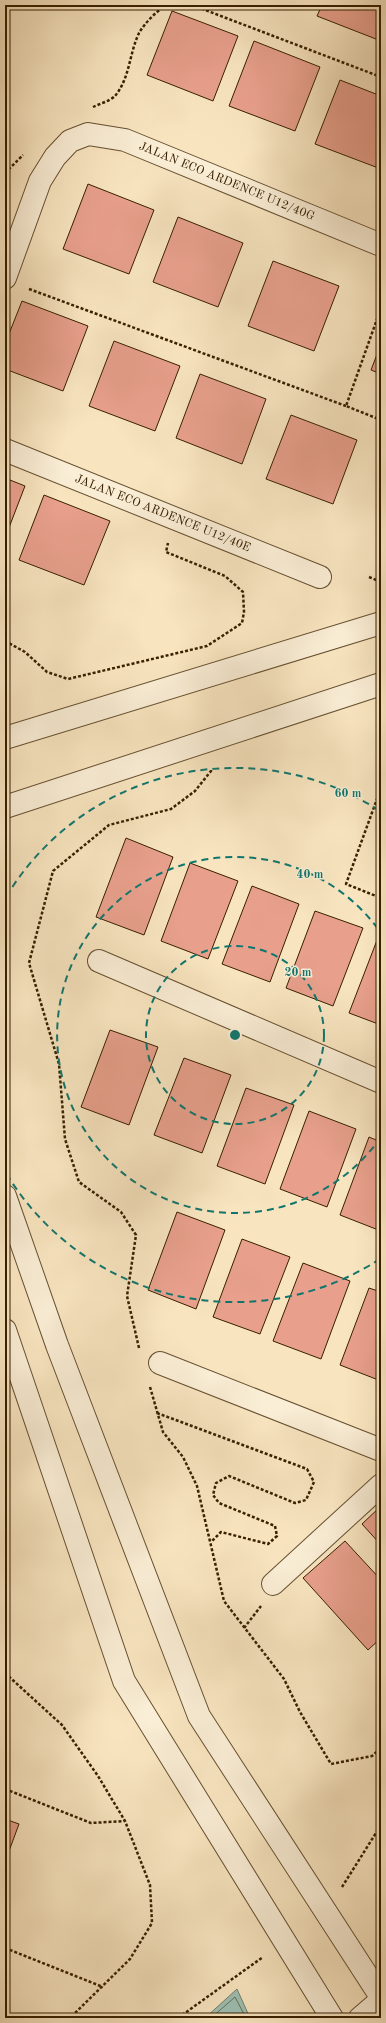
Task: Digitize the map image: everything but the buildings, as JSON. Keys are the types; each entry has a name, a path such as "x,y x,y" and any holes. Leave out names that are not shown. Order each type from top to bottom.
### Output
{"street":[{"name":"JALAN ECO ARDENCE U12/40G","path":"5,278 40,182 55,157 70,141 88,134 125,140 381,245"},
{"name":"JALAN ECO ARDENCE U12/40E","path":"5,450 320,577"},
{"path":"5,738 381,624"},
{"path":"5,807 381,684"},
{"path":"99,961 381,1082"},
{"path":"5,1196 57,1346 199,1716 381,1999 360,2018"},
{"path":"5,1330 124,1681 332,2018"},
{"path":"160,1363 381,1450"},
{"path":"273,1584 381,1485"}],"path":[{"path":"92,107 114,97 125,81 139,33 153,16 167,5 170,5"},
{"path":"192,5 381,77"},
{"path":"5,173 26,152"},
{"path":"27,288 381,420"},
{"path":"346,406 381,308"},
{"path":"5,641 25,652 47,672 68,679 207,646 242,623 244,612 243,592 225,576 166,552 176,519"},
{"path":"369,577 381,582"},
{"path":"175,654 187,683"},
{"path":"140,1351 127,1296 136,1235 121,1212 79,1182 65,1139 59,1064 29,963 53,871 109,825 170,809 195,791 211,772 208,740"},
{"path":"381,788 346,884 381,898"},
{"path":"149,1382 163,1432 183,1457 197,1486 224,1601 284,1679 300,1712 331,1764 372,1756 381,1748"},
{"path":"157,1412 307,1468 314,1482 306,1500 295,1503 229,1476 216,1483 213,1495 219,1503 275,1526 277,1536 268,1544 221,1532 211,1543"},
{"path":"5,1524 7,1579 5,1586"},
{"path":"5,1673 62,1725 98,1776 125,1821 150,1885 152,1923 130,1959 70,2018"},
{"path":"5,1789 91,1823 125,1821"},
{"path":"341,1889 381,1825"},
{"path":"5,1948 102,1987"},
{"path":"178,2018 265,1956"}],"water":[{"path":"237,1989 250,2018 205,2018"}]}
